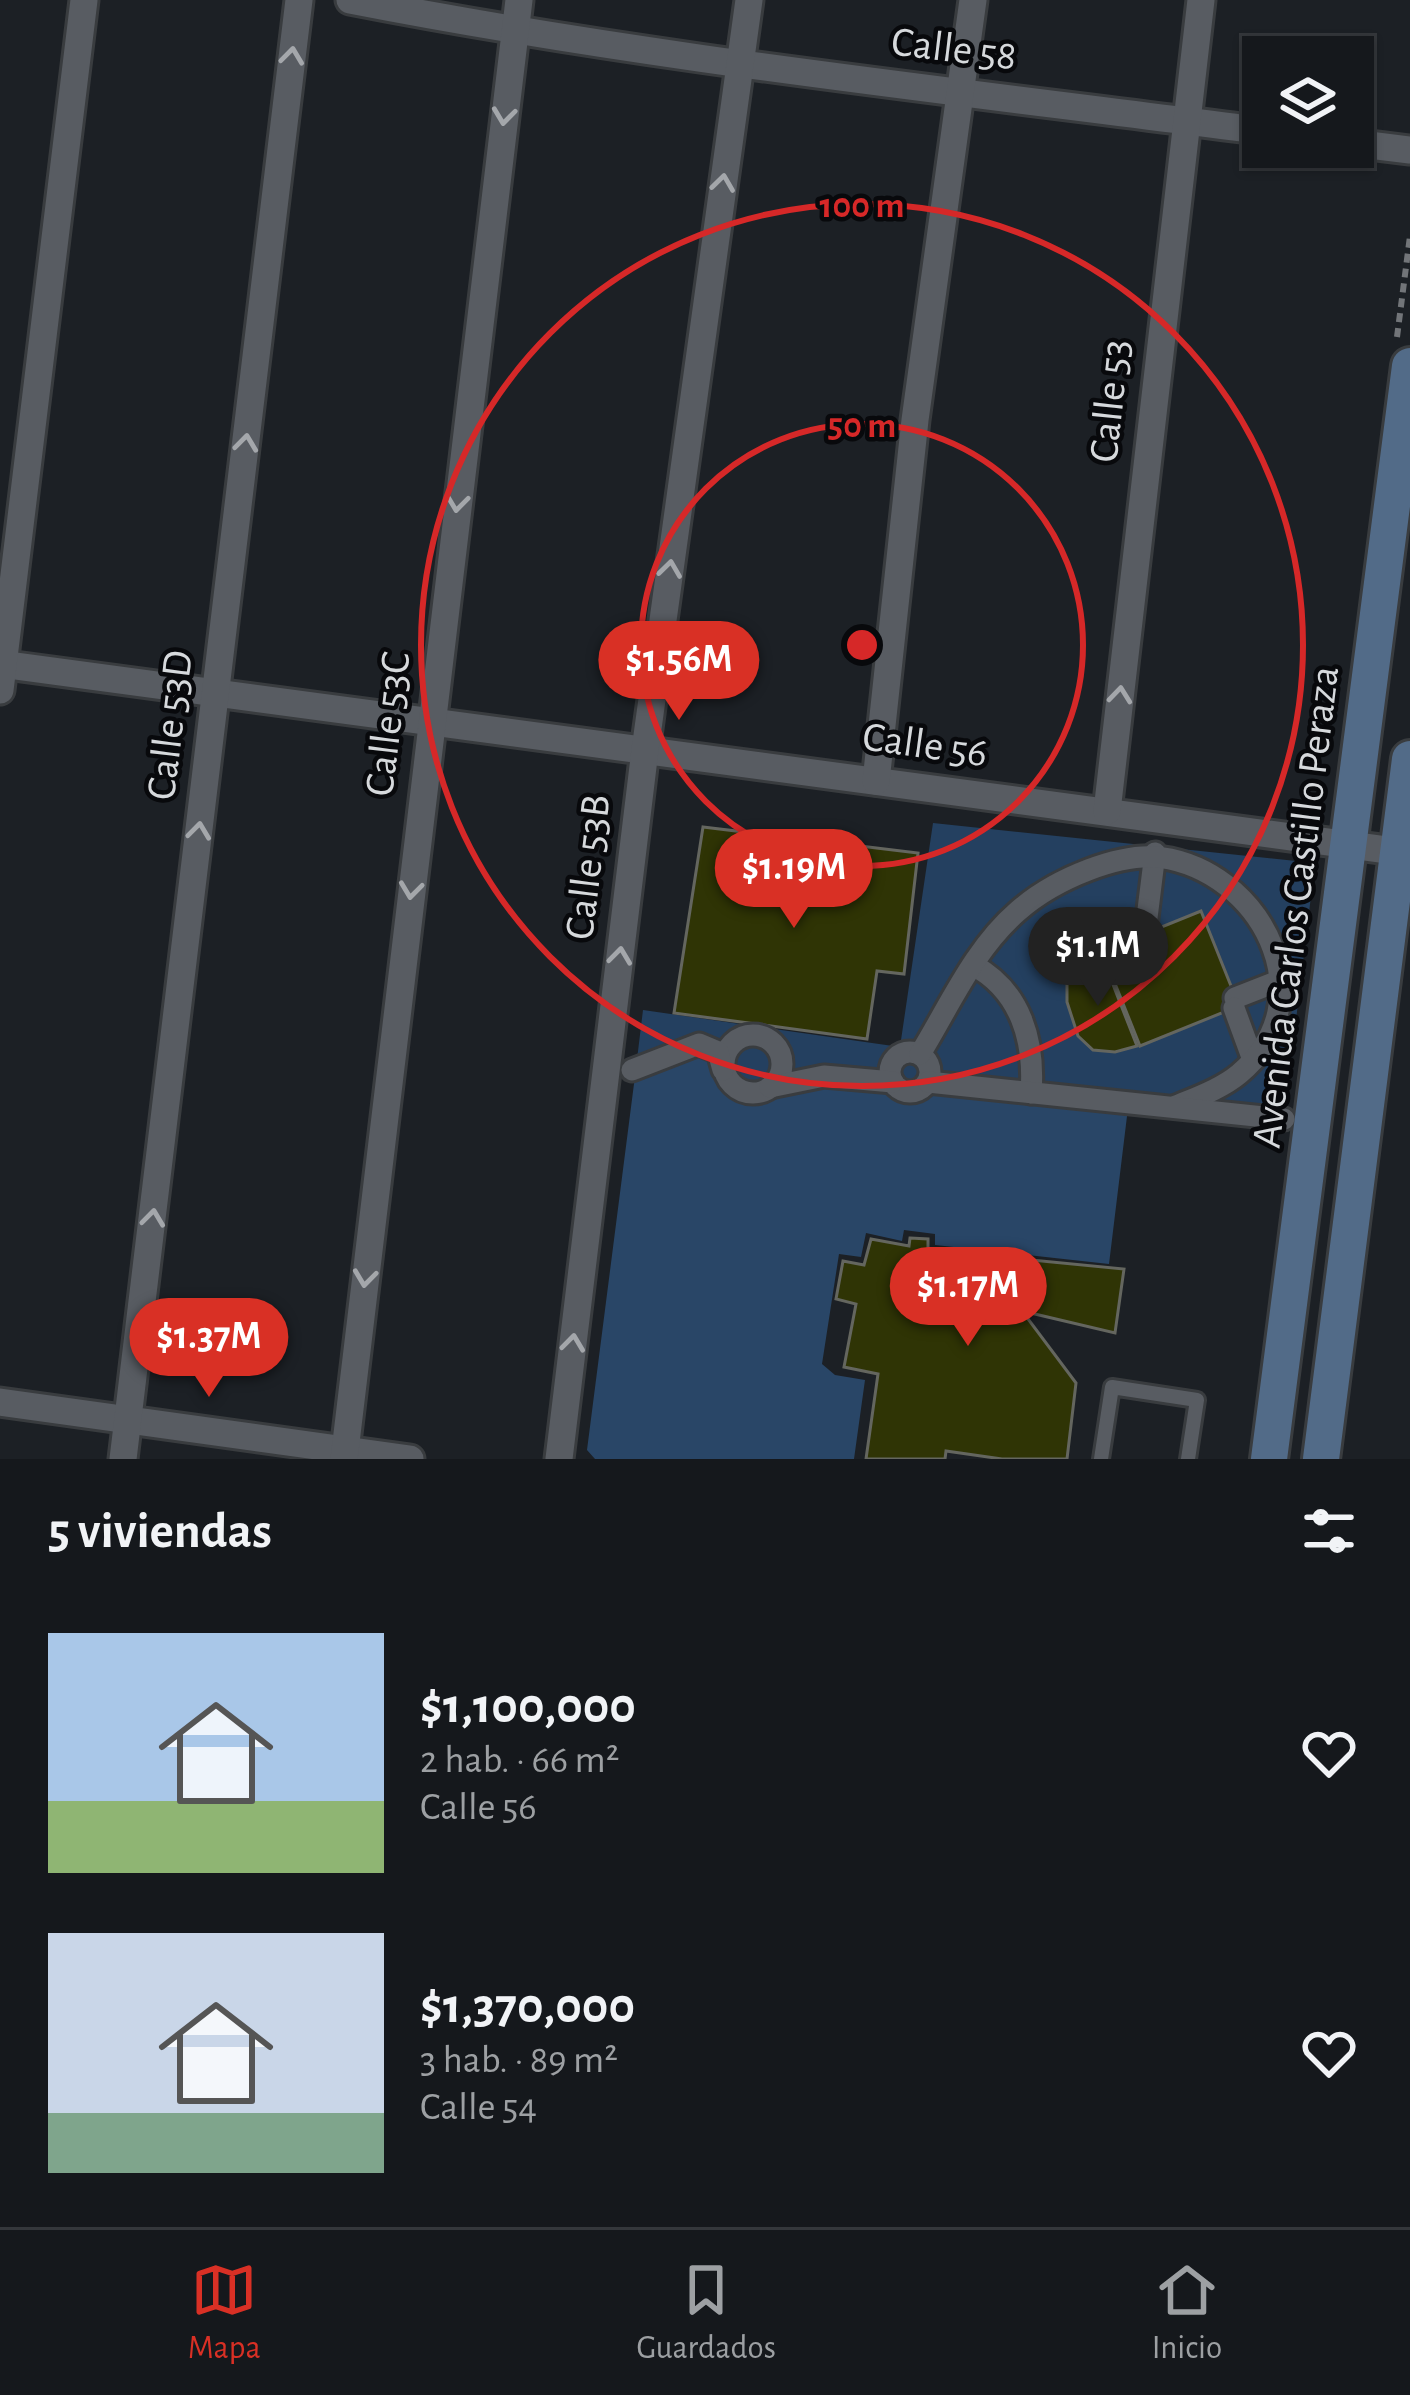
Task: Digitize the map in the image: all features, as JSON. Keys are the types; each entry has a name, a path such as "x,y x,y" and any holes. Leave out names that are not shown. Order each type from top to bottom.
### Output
{"main road":[{"name":"Avenida Carlos Castillo Peraza","path":"1269,1459 1410,365"},
{"path":"1321,1459 1405,852 1410,759"}],"street":[{"path":"1,673 84,0"},
{"name":"Calle 53D","path":"123,1459 299,0"},
{"name":"Calle 58","path":"350,0 514,32 1242,128"},
{"name":"Calle 53C","path":"344,1455 519,0"},
{"name":"Calle 53B","path":"559,1459 645,750 749,0"},
{"path":"877,781 915,420 973,0"},
{"name":"Calle 53","path":"1107,812 1201,0"},
{"path":"1374,146 1410,151"},
{"name":"Calle 56","path":"1,673 216,693 1405,852"},
{"path":"1145,934 1155,855"},
{"path":"920,1054 973,965 1017,912 1042,893 1125,861 1155,855 1190,865 1242,898 1268,932 1280,980 1270,1035 1253,1060 1237,1076 1174,1108"},
{"path":"973,965 1002,986 1021,1016 1032,1054 1031,1093"},
{"path":"1253,1060 1234,1003 1280,980"},
{"path":"728,1078 728,1050 743,1037 761,1036 776,1047 782,1064 770,1087"},
{"path":"632,1070 700,1044 718,1052 728,1078 742,1091 824,1076 892,1082 908,1092 928,1082 1284,1119"},
{"path":"892,1082 896,1057 920,1054"},
{"path":"920,1054 929,1063 928,1082"},
{"path":"0,1402 344,1455 410,1459"}],"lane":[{"path":"1101,1459 1112,1387 1197,1400 1189,1459"}],"shaded area":[{"path":"933,823 1315,863 1284,1119 899,1088 745,1095 723,1077 635,1076 643,1010 900,1047"},
{"path":"704,1047 731,1087 745,1095 801,1081 890,1085 906,1096 925,1092 1128,1108 1109,1264 935,1245 935,1234 904,1230 902,1241 866,1233 861,1257 839,1254 822,1364 835,1375 865,1380 854,1459 595,1459 587,1450 635,1076"}],"building":[{"path":"703,827 918,853 904,974 877,971 867,1039 674,1013"},
{"path":"1201,911 1239,1006 1140,1046 1102,951"},
{"path":"1101,954 1137,1046 1115,1052 1093,1050 1078,1036 1067,1002 1067,982 1076,969"},
{"path":"910,1238 928,1239 928,1250 1124,1269 1115,1333 1022,1311 1076,1383 1067,1459 1002,1459 946,1451 945,1459 866,1459 878,1374 844,1367 856,1304 836,1299 843,1261 864,1265 871,1239 909,1246"}]}
